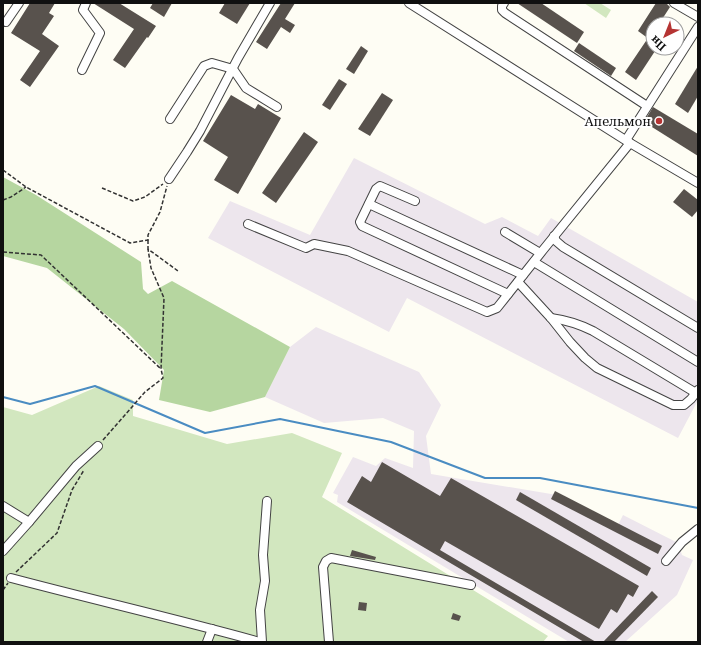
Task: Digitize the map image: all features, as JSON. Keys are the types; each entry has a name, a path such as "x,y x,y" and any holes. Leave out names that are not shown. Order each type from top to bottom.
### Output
{"street":[{"path":"6,22 19,3"},
{"path":"82,70 100,33 83,10 86,3"},
{"path":"169,179 197,136 270,3"},
{"path":"409,3 628,141 698,183"},
{"path":"504,3 502,10 505,13 647,106"},
{"path":"674,3 698,18"},
{"path":"248,224 306,248 314,244 348,251 487,312 497,308 628,141 647,106 698,27"},
{"path":"170,119 204,66 212,63 233,69 246,88 277,107"},
{"path":"416,201 380,186 376,189 360,222 362,226 508,294"},
{"path":"368,204 523,275"},
{"path":"506,232 540,253"},
{"path":"554,236 556,241 563,247 698,328"},
{"path":"534,262 698,362"},
{"path":"518,282 551,318 570,342 597,368 673,405 684,405 691,400 697,392 593,331 566,320 551,318"},
{"path":"3,552 76,466 98,446"},
{"path":"11,578 69,594 165,616 261,642 260,610 265,581 263,556 267,501"},
{"path":"3,506 29,522"},
{"path":"666,561 682,542 698,529"},
{"path":"329,642 323,567 326,561 331,558 471,585"},
{"path":"208,642 212,629"}],"path":[{"path":"3,170 26,187 130,243 148,240"},
{"path":"102,188 133,201 145,197 169,179"},
{"path":"98,446 145,392 163,378 161,369 164,298 151,268 148,249 148,235 160,212 169,179"},
{"path":"3,200 11,197 26,187"},
{"path":"148,249 178,271"},
{"path":"3,252 41,255 161,369"},
{"path":"3,590 14,574 57,533 72,490 87,465"}],"shaded area":[{"path":"354,158 485,224 502,217 538,236 551,218 698,302 698,400 678,438 407,298 389,332 208,238 230,201 310,235"},
{"path":"316,327 419,372 441,405 426,436 431,474 557,495 618,525 623,515 678,543 682,555 693,560 677,595 625,642 569,642 337,502 338,495 333,493 353,457 376,466 385,458 413,468 414,431 383,418 324,423 265,397 290,347"}],"green space":[{"path":"584,3 600,3 611,10 606,18"},
{"path":"3,177 36,195 141,262 143,289 148,294 172,281 290,347 265,397 210,412 159,400 164,370 124,329 47,268 3,256"},
{"path":"99,386 133,400 133,416 227,444 292,433 342,453 322,497 548,636 543,642 3,642 3,407 32,415"}],"building":[{"path":"30,3 55,3 49,13 54,16 42,34 59,46 30,87 20,80 40,51 11,33"},
{"path":"93,3 119,3 156,26 125,68 113,60 134,29"},
{"path":"153,3 172,3 164,17 150,8"},
{"path":"225,3 250,3 237,24 219,13"},
{"path":"281,3 295,3 285,19 295,25 290,33 281,27 267,49 256,42"},
{"path":"517,3 541,3 584,32 577,43"},
{"path":"656,3 666,3 670,7 664,16 648,16"},
{"path":"645,20 645,36 638,31"},
{"path":"645,42 645,56 652,56 636,80 625,72"},
{"path":"579,43 616,68 611,76 574,51"},
{"path":"361,46 368,51 354,74 346,69"},
{"path":"698,66 698,96 688,113 675,104"},
{"path":"339,79 347,84 330,110 322,105"},
{"path":"382,93 393,100 370,136 358,129"},
{"path":"231,95 255,109 258,104 281,118 238,194 214,180 228,157 203,141"},
{"path":"653,107 698,134 698,156 644,122"},
{"path":"304,132 318,142 276,203 262,193"},
{"path":"684,189 698,200 698,210 692,217 673,202"},
{"path":"382,462 440,496 451,478 639,586 633,597 628,594 617,613 611,609 599,629 445,541 440,550 596,642 584,642 347,502 362,476 371,482"},
{"path":"555,491 662,546 658,554 551,499"},
{"path":"520,492 651,568 647,576 516,500"},
{"path":"352,550 376,557 375,560 350,556"},
{"path":"652,591 658,597 614,642 603,642"},
{"path":"359,602 367,603 366,611 358,610"},
{"path":"453,613 461,616 459,621 451,619"}],"waterway":[{"path":"3,397 30,404 95,386 205,433 280,419 391,442 485,478 540,478 698,508"}],"place":[{"name":"Апельмон","path":"659,121"}]}
